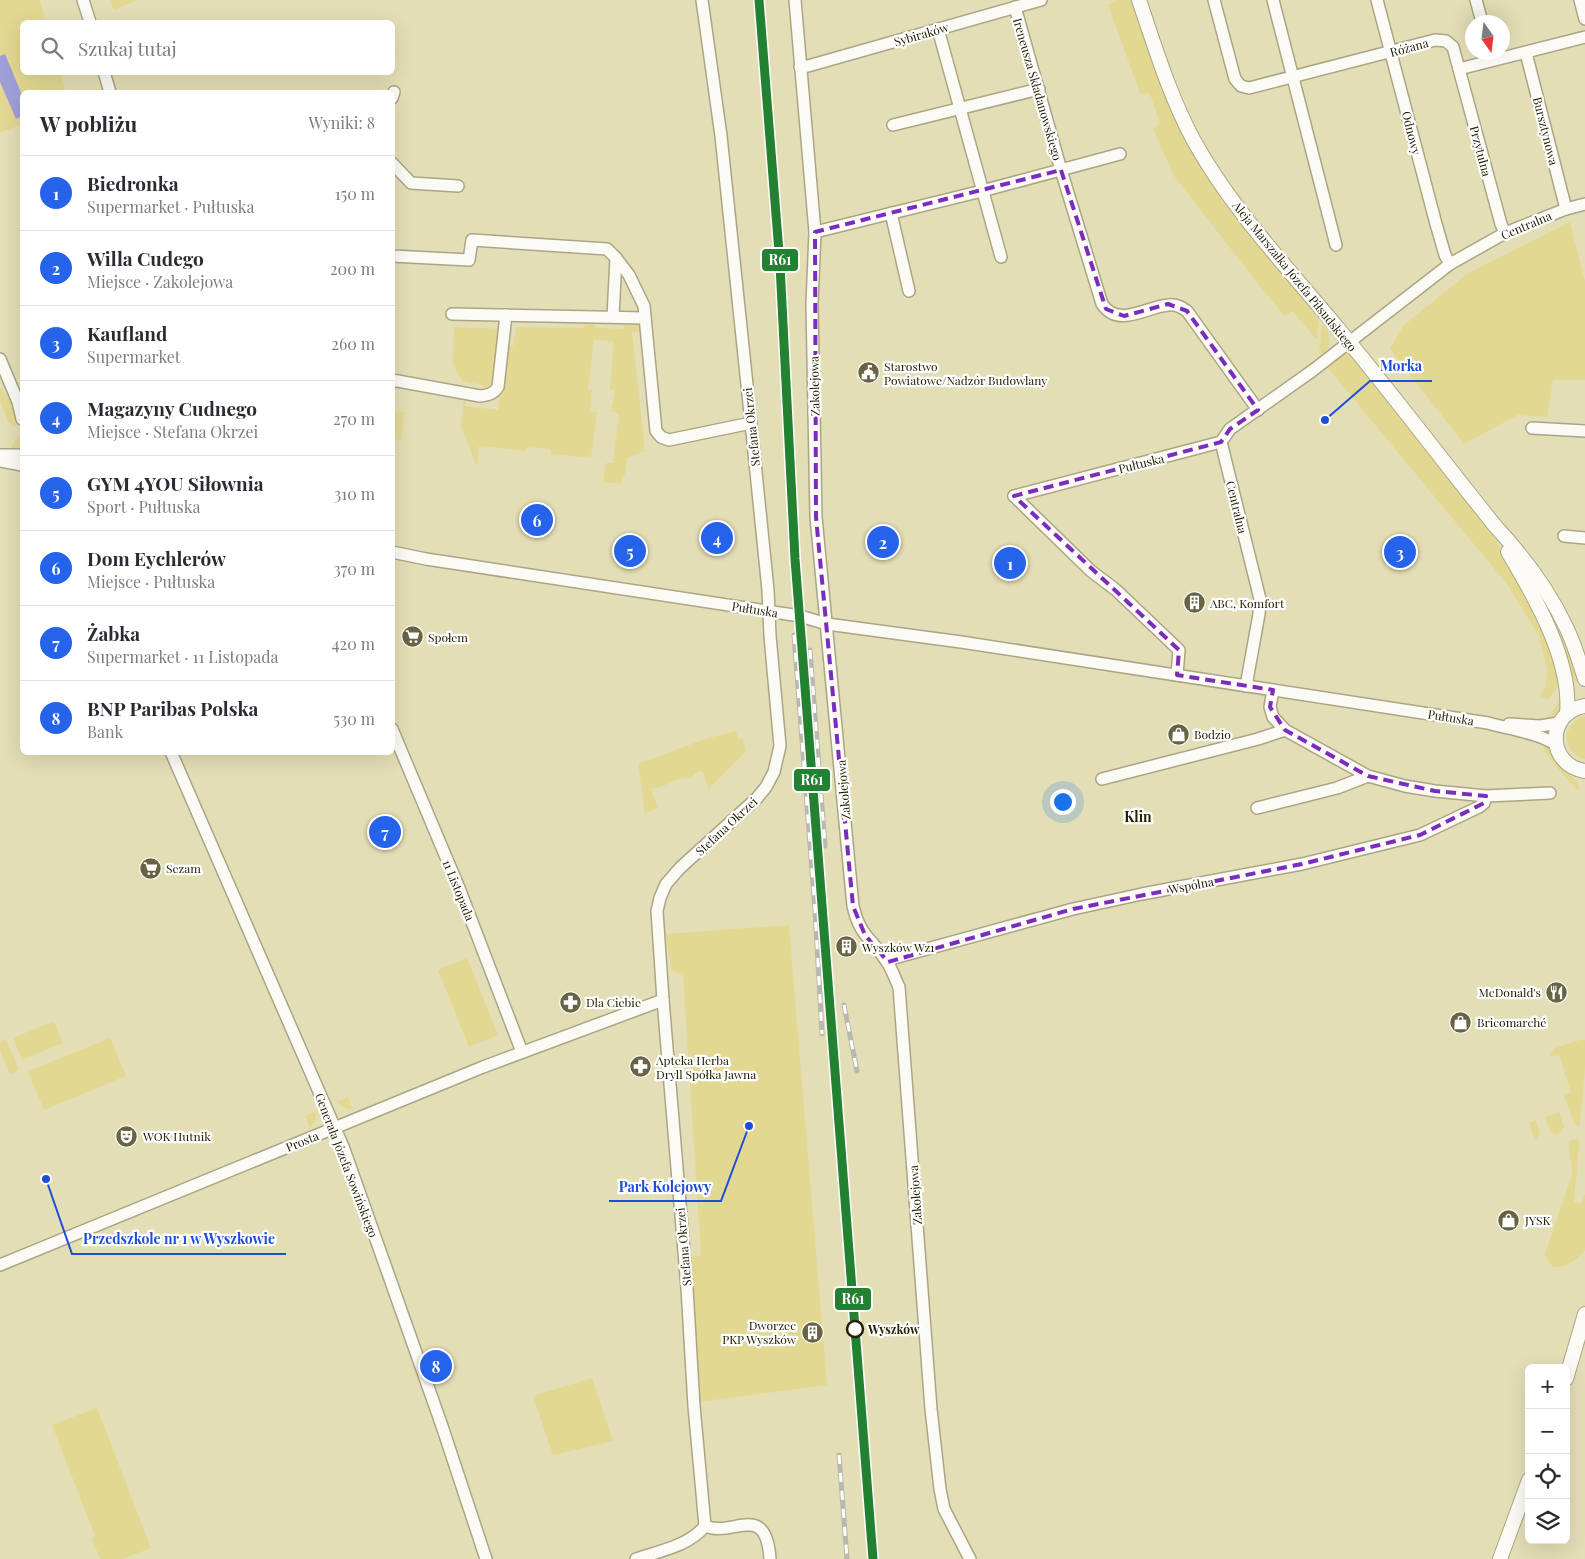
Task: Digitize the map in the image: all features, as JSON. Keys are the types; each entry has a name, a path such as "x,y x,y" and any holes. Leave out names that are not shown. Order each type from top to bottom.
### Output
{"main road":[{"name":"Aleja Marszałka Józefa Piłsudskiego","path":"1139,0 1173,96 1193,140 1211,169 1230,197 1349,341 1496,527"},
{"path":"1496,527 1511,543 1552,600 1566,626 1585,679"},
{"path":"1496,527 1538,606 1562,661 1567,692 1563,718 1556,734 1556,745 1560,756 1568,764 1585,773"},
{"path":"1563,718 1576,708 1585,706"},
{"path":"1570,1365 1585,1314"},
{"path":"1500,1559 1525,1491"}],"street":[{"path":"84,0 89,20"},
{"name":"Stefana Okrzei","path":"702,0 721,136 751,423 780,746 774,772 766,787 757,798 680,868 666,884 657,910 662,1000 705,1526"},
{"name":"Zakolejowa","path":"795,0 815,232 812,304 816,517 853,906 857,923 864,935 888,962 899,987 931,1409 940,1489 944,1508 970,1559"},
{"name":"Sybiraków","path":"800,67 1041,0"},
{"name":"Różana","path":"1214,0 1235,79 1241,86 1249,88 1435,40 1446,41 1453,47 1459,69"},
{"path":"1272,0 1336,245"},
{"name":"Odnowy","path":"1377,0 1436,224 1445,255 1450,264"},
{"path":"1476,0 1480,15"},
{"path":"1580,0 1585,19"},
{"name":"Ireneusza Składanowskiego","path":"1015,7 1062,170"},
{"path":"938,29 1001,258"},
{"path":"1510,55 1526,53 1585,37"},
{"name":"Bursztynowa","path":"1526,53 1566,209"},
{"path":"1459,69 1483,60"},
{"name":"Przytulna","path":"1459,69 1505,233"},
{"path":"105,75 109,90"},
{"path":"893,126 1038,89"},
{"name":"Ireneusza Składanowskiego","path":"815,232 982,191 1120,154"},
{"path":"395,166 411,183 458,186"},
{"path":"1062,170 1102,304 1106,309 1117,316 1124,316 1168,304 1188,310 1258,410 1230,429 1221,442"},
{"name":"Centralna","path":"1258,410 1312,371 1450,264 1505,233 1566,209 1585,204"},
{"path":"891,213 909,291"},
{"path":"395,256 469,260 472,240 607,249 629,275 644,306 656,431 661,437 669,440 751,423"},
{"path":"613,317 616,258"},
{"path":"452,314 645,318"},
{"path":"395,381 480,396 495,392 498,387 506,315"},
{"path":"0,359 20,405"},
{"path":"1532,428 1585,431"},
{"name":"Centralna","path":"1221,442 1260,599 1246,686"},
{"name":"Pułtuska","path":"1177,675 1179,650 1116,590 1091,571 1014,496 1221,442"},
{"path":"0,455 20,455"},
{"path":"0,461 20,465"},
{"path":"1564,536 1585,538"},
{"name":"Pułtuska","path":"395,553 426,559 800,616 827,624 962,642 1488,723 1540,726 1563,718"},
{"path":"1273,690 1270,708 1273,717 1285,730 1368,776 1413,788 1486,796 1550,793"},
{"name":"Pułtuska","path":"1488,723 1539,737 1556,745"},
{"path":"1102,778 1258,739 1285,730"},
{"name":"11 Listopada","path":"395,736 459,888 522,1052"},
{"name":"Generała Józefa Sowińskiego","path":"172,755 335,1128 442,1426 486,1559"},
{"path":"1257,808 1336,788 1368,776"},
{"name":"Wspólna","path":"888,962 894,958 1073,909 1302,864 1420,835 1479,808 1484,803 1486,796"},
{"name":"Prosta","path":"0,1264 522,1052 662,1000"},
{"path":"636,1559 688,1540 698,1534 705,1526 714,1530 745,1524 756,1526 764,1533 770,1548 770,1559"}],"highlighted area":[{"path":"1061,170 1106,309 1124,316 1168,304 1187,311 1258,410 1230,429 1221,442 1014,496 1179,650 1177,675 1273,690 1270,707 1285,730 1368,776 1435,791 1486,796 1484,803 1420,835 1302,864 1073,909 888,962 865,935 853,906 816,517 815,232"}],"shaded area":[{"path":"0,0 40,0 45,20 20,20 20,75 61,75 65,90 20,90 20,125 0,133"},
{"path":"138,0 114,10 110,1"},
{"path":"1117,0 1132,0 1186,140 1229,205 1319,319 1317,337 1315,338 1292,311 1285,317 1174,176 1153,129 1160,123 1150,94 1140,93 1108,5"},
{"path":"1570,222 1585,281 1585,380 1553,380 1547,417 1518,415 1464,444 1390,349 1403,326 1468,273"},
{"path":"585,319 593,320 596,328 624,329 624,321 635,323 642,331 632,332 645,451 627,458 625,474 620,484 603,482 606,463 613,463 619,414 611,411 615,390 610,389 614,342 594,339 588,389 592,389 590,411 597,412 591,458 551,454 551,449 527,447 525,451 479,446 477,467 461,427 464,396 466,397 465,406 498,410 507,346 513,346 516,327 584,328"},
{"path":"1324,324 1328,331 1329,343 1324,353 1319,353 1322,326"},
{"path":"454,327 503,329 495,386 483,391 483,385 462,381 453,364"},
{"path":"1349,349 1488,528 1520,581 1543,626 1558,666 1560,681 1548,700 1540,696 1546,686 1547,670 1539,636 1507,584 1327,367"},
{"path":"0,387 11,402 20,424 15,426 9,423 0,402"},
{"path":"395,411 404,412 401,440 395,439"},
{"path":"20,436 20,446 11,451 15,441"},
{"path":"1539,592 1553,613 1581,681 1574,682 1565,651"},
{"path":"1564,696 1559,712 1544,721 1560,700"},
{"path":"1585,716 1585,759 1577,756 1572,751 1568,745 1567,738 1571,725 1577,719"},
{"path":"736,731 738,739 743,738 746,751 709,789 702,771 693,774 693,776 651,789 658,808 645,813 638,764 705,739"},
{"path":"1542,742 1556,761 1573,777 1580,789 1576,789 1556,767 1547,754"},
{"path":"789,925 827,1385 699,1402 687,1259 701,1255 683,976 671,969 666,934"},
{"path":"467,958 498,1035 469,1047 438,970"},
{"path":"54,1021 63,1043 22,1060 13,1038"},
{"path":"110,1038 126,1076 44,1110 28,1071"},
{"path":"6,1039 19,1070 10,1074 0,1050 0,1042"},
{"path":"1585,1040 1585,1069 1580,1124 1577,1126 1574,1124 1564,1095 1571,1092 1559,1055 1550,1057 1555,1048"},
{"path":"348,1097 353,1110 344,1108 337,1102"},
{"path":"317,1111 315,1121 310,1128 305,1116"},
{"path":"1559,1112 1564,1127 1560,1133 1555,1134 1550,1131 1545,1117"},
{"path":"1536,1120 1540,1134 1535,1140 1529,1122"},
{"path":"1577,1139 1580,1141 1574,1202 1582,1203 1585,1195 1585,1250 1567,1265 1554,1267 1549,1263 1545,1254 1572,1175 1569,1141"},
{"path":"592,1378 613,1441 553,1455 533,1396"},
{"path":"97,1408 151,1548 122,1559 100,1559 92,1538 95,1536 52,1425"}],"water":[{"path":"5,54 20,90 20,117 16,119 0,82 0,56"}],"railway":[{"path":"794,635 815,910 822,1034"},
{"path":"810,650 825,846"},
{"path":"844,1005 857,1071"},
{"path":"839,1455 847,1559"}],"transit line":[{"name":"R61","path":"759,0 780,265 795,559 873,1559"}],"place":[{"name":"Starostwo Powiatowe/Nadzór Budowlany","path":"868,373"},
{"name":"Morka","path":"1325,420"},
{"name":"Dom Eychlerów","path":"537,520"},
{"name":"Magazyny Cudnego","path":"717,538"},
{"name":"Willa Cudego","path":"883,542"},
{"name":"GYM 4YOU Siłownia","path":"630,551"},
{"name":"Kaufland","path":"1400,552"},
{"name":"Biedronka","path":"1010,563"},
{"name":"ABC, Komfort","path":"1194,603"},
{"name":"Społem","path":"412,637"},
{"name":"Bodzio","path":"1178,734"},
{"name":"Żabka","path":"385,832"},
{"name":"Sezam","path":"150,868"},
{"name":"Wyszków Wz1","path":"846,947"},
{"name":"McDonald's","path":"1557,992"},
{"name":"Dla Ciebie","path":"570,1002"},
{"name":"Bricomarché","path":"1461,1022"},
{"name":"Apteka Herba Dryll Spółka Jawna","path":"640,1067"},
{"name":"Park Kolejowy","path":"749,1126"},
{"name":"WOK Hutnik","path":"127,1136"},
{"name":"Przedszkole nr 1 w Wyszkowie","path":"46,1179"},
{"name":"JYSK","path":"1509,1220"},
{"name":"Wyszków","path":"855,1329"},
{"name":"Dworzec PKP Wyszków","path":"812,1332"},
{"name":"BNP Paribas Polska","path":"436,1366"}],"district":[{"name":"Klin","path":"1138,816"}]}
